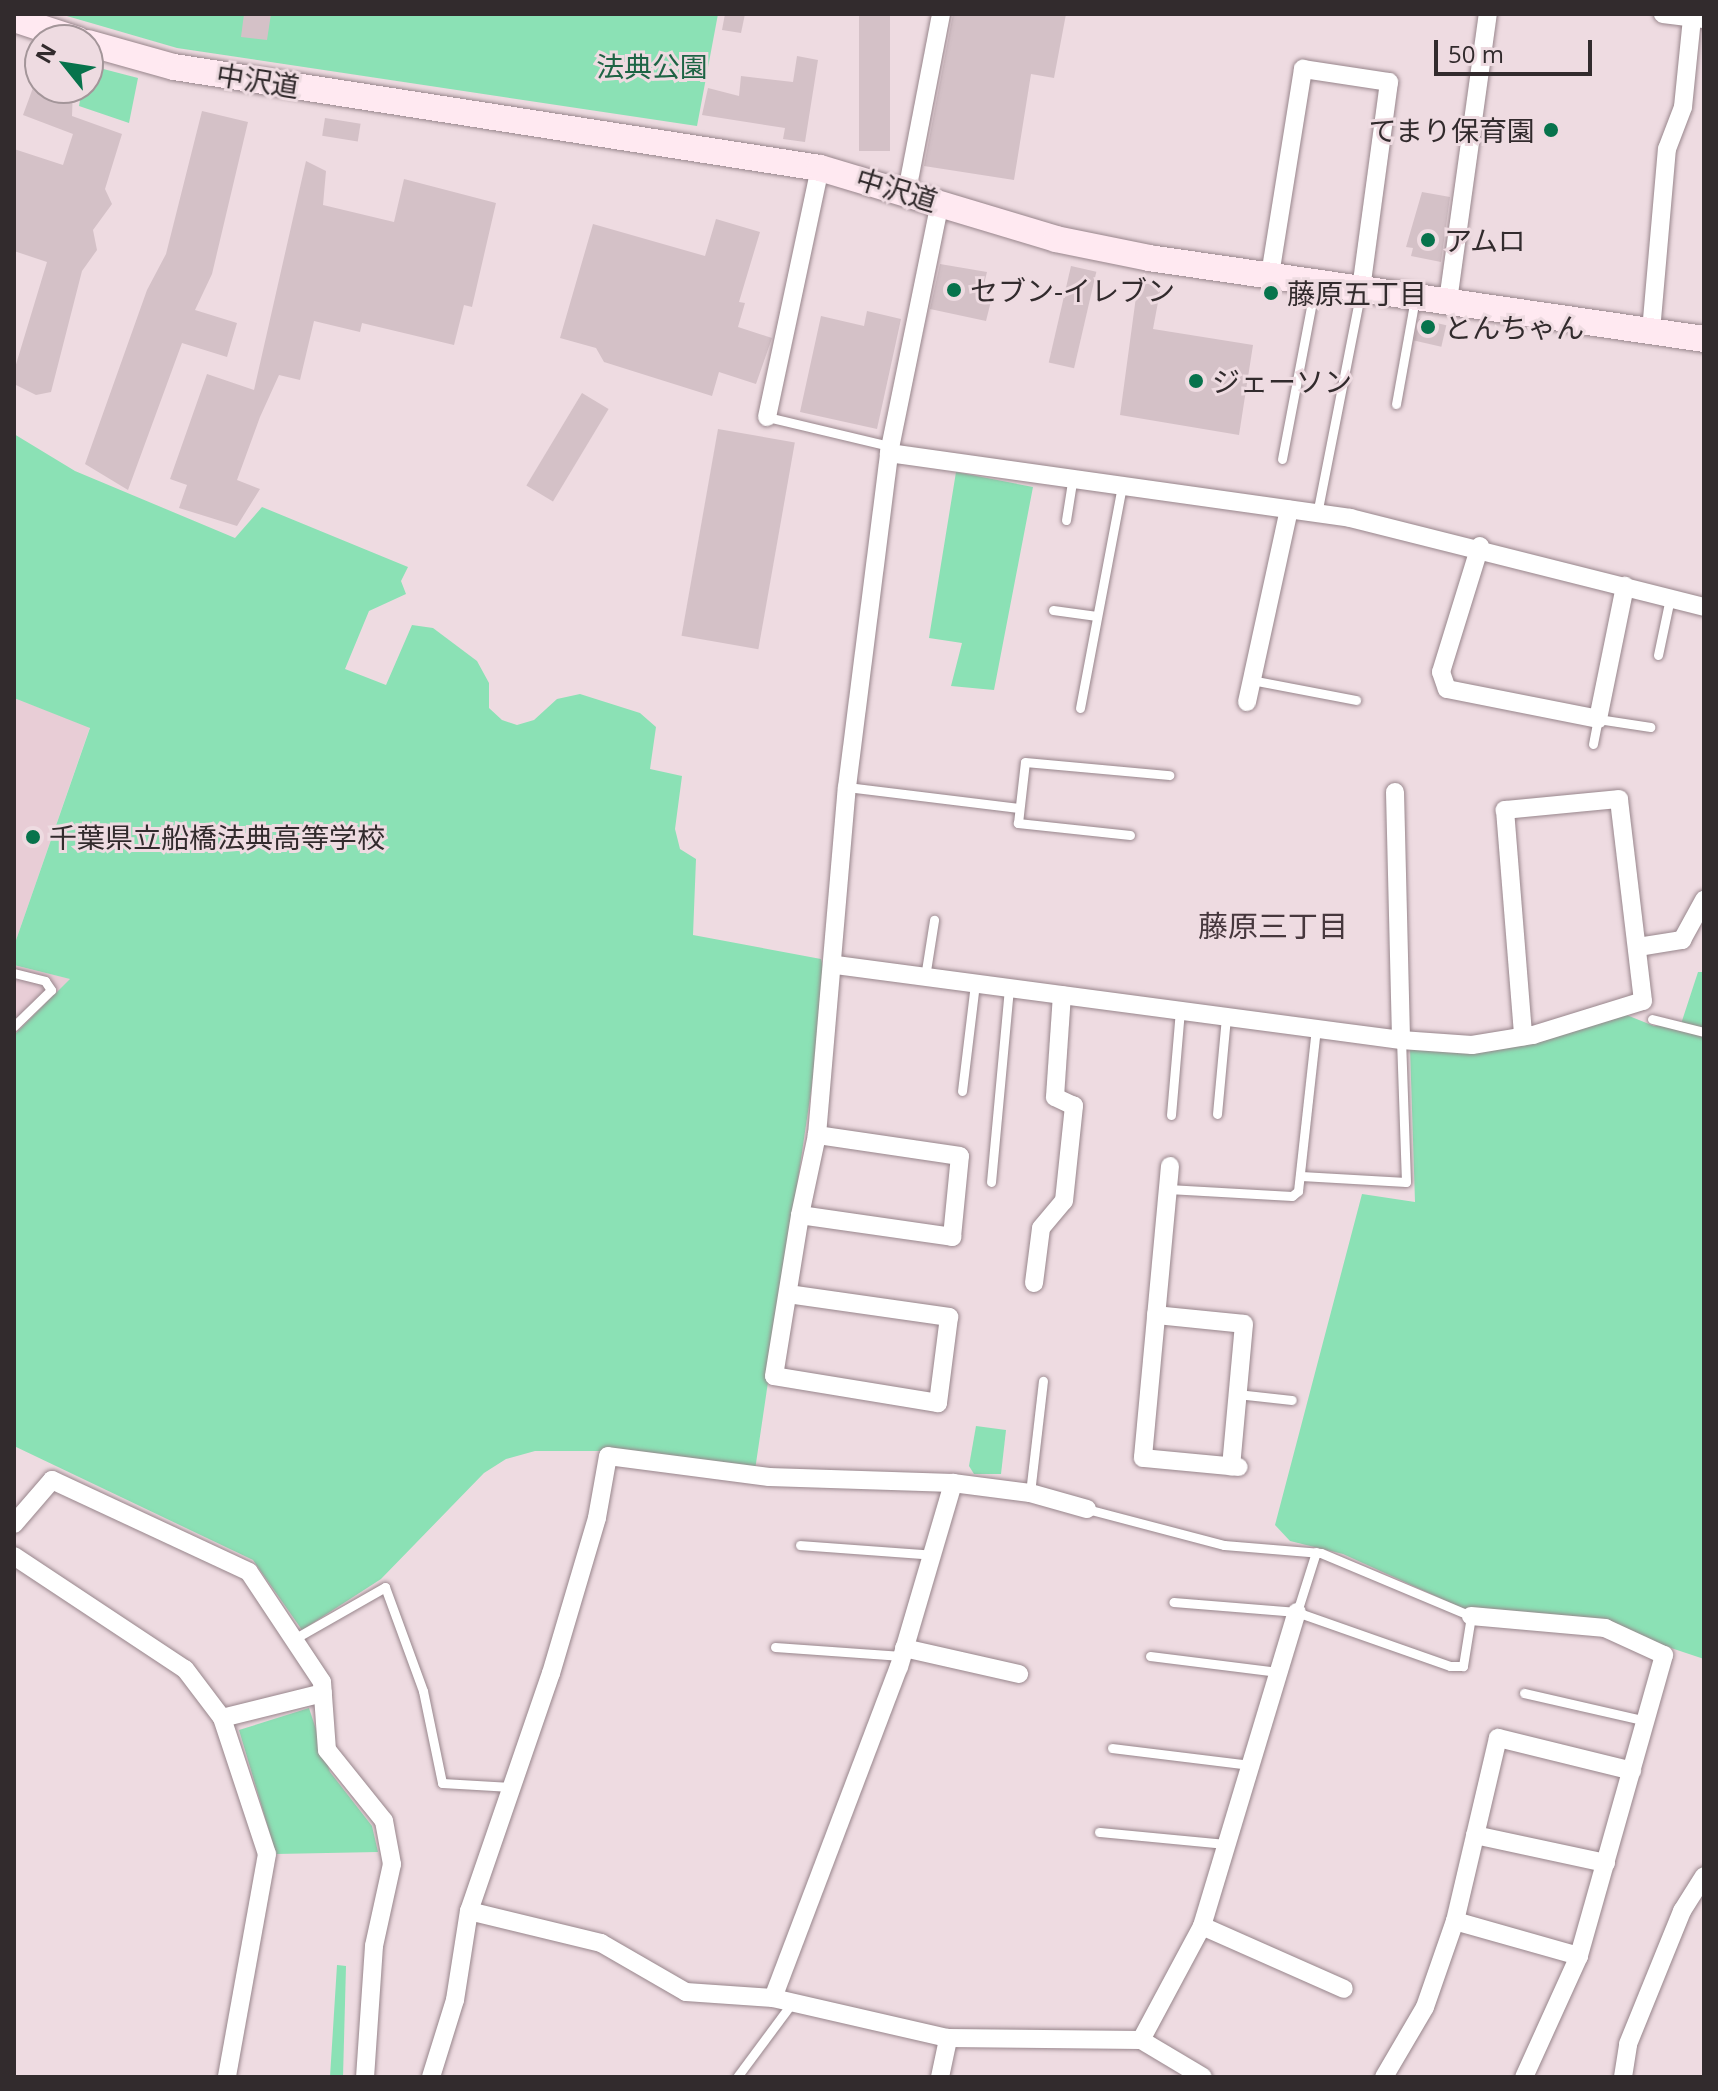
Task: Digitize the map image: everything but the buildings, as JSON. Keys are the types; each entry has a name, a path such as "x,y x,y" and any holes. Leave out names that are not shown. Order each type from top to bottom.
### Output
{"street":[{"path":"907,191 941,14"},
{"path":"1448,301 1488,14"},
{"path":"1651,331 1667,149 1683,107 1698,18 1663,14"},
{"name":"中沢道","path":"104,47 174,67 820,168 907,191 1056,239 1270,275 1704,339"},
{"path":"1270,275 1303,69 1389,82 1361,288"},
{"path":"767,417 820,168"},
{"path":"788,1294 949,1317 938,1403 774,1376 800,1215 817,1135 836,965 833,931 847,787 889,450 940,202"},
{"path":"889,450 1072,483 1317,514 1480,546 1704,607"},
{"path":"1247,702 1289,510"},
{"path":"1480,546 1440,682 1447,689 1598,719 1625,586"},
{"path":"1395,792 1401,1040"},
{"path":"836,965 1401,1040 1472,1045 1523,1036 1638,1005 1643,1001 1619,799 1505,810 1523,1036"},
{"path":"1638,947 1682,940 1704,900"},
{"path":"1034,1283 1041,1228 1064,1201 1074,1106 1055,1097 1062,995"},
{"path":"1638,1005 1652,1019"},
{"path":"800,1215 952,1237 960,1156 817,1135"},
{"path":"1156,1315 1244,1324 1237,1394 1235,1466 1143,1458 1156,1315 1170,1166"},
{"path":"431,2077 455,2000 469,1911 597,1518 608,1456 769,1477 953,1483 1030,1493 1087,1509"},
{"path":"14,1524 52,1480 249,1572 294,1639 323,1693 327,1750 384,1821 392,1864 374,1946 365,2077"},
{"path":"773,1998 903,1652 935,1555 953,1483"},
{"path":"14,1556 185,1669 222,1718 267,1854 227,2077"},
{"path":"1141,2040 1202,1926 1297,1612"},
{"path":"1471,1616 1605,1628 1664,1655 1579,1956 1524,2077"},
{"path":"903,1652 1019,1674"},
{"path":"222,1718 323,1693"},
{"path":"1384,2077 1425,2007 1455,1921 1498,1738 1632,1771"},
{"path":"1475,1835 1606,1863"},
{"path":"1623,2077 1640,2014 1682,1911 1704,1876"},
{"path":"469,1911 601,1943 686,1992 773,1998 948,2038 1141,2040 1203,2077"},
{"path":"1455,1921 1579,1956"},
{"path":"1202,1926 1344,1989"},
{"path":"940,2077 948,2038"}],"lane":[{"path":"1282,459 1316,282"},
{"path":"1317,514 1361,288"},
{"path":"1396,404 1415,296"},
{"path":"767,417 889,450"},
{"path":"1066,520 1072,483"},
{"path":"1080,708 1121,490"},
{"path":"1658,655 1670,598"},
{"path":"1053,610 1097,616"},
{"path":"1251,680 1356,700"},
{"path":"1593,744 1598,719 1650,727"},
{"path":"1130,835 1018,823 1025,762 1169,775"},
{"path":"847,787 1019,808"},
{"path":"925,977 934,920"},
{"path":"14,973 45,981 51,990 14,1026"},
{"path":"962,1091 975,983"},
{"path":"991,1182 1009,988"},
{"path":"1171,1115 1180,1011"},
{"path":"1217,1114 1226,1017"},
{"path":"1652,1019 1704,1032"},
{"path":"1168,1189 1292,1196 1301,1176 1316,1029"},
{"path":"1301,1176 1406,1182 1401,1040"},
{"path":"1030,1493 1043,1381"},
{"path":"1237,1394 1292,1400"},
{"path":"1087,1509 1224,1545 1316,1552 1471,1616 1463,1666 1450,1666 1297,1612 1173,1602"},
{"path":"800,1545 935,1555"},
{"path":"1297,1612 1316,1552"},
{"path":"294,1639 385,1587 423,1691 442,1783 511,1787"},
{"path":"775,1647 903,1652"},
{"path":"1150,1656 1278,1672"},
{"path":"1524,1693 1646,1721"},
{"path":"1112,1748 1250,1765"},
{"path":"1099,1832 1226,1844"},
{"path":"737,2077 792,2002"}],"shaded area":[{"name":"千葉県立船橋法典高等学校","path":"14,698 90,727 14,946"},
{"path":"14,965 71,979 14,1035"}],"green space":[{"name":"法典公園","path":"60,14 718,14 697,126 177,48 104,27 104,24"},
{"path":"104,69 138,78 129,123 79,106 104,104"},
{"path":"14,434 75,471 235,538 262,507 408,567 401,581 406,594 369,611 345,669 386,685 412,625 433,628 477,661 489,683 489,708 502,720 517,725 534,720 557,699 580,694 640,713 656,727 650,769 682,776 675,829 680,849 696,859 693,935 821,959 827,983 755,1470 603,1451 535,1451 506,1459 484,1473 381,1579 302,1630 253,1560 14,1446 14,1035 70,979 14,965 14,946 90,728 14,698"},
{"path":"956,472 1033,487 994,690 951,686 962,643 929,638"},
{"path":"1698,972 1704,972 1704,1659 1575,1616 1475,1614 1343,1554 1290,1541 1275,1525 1362,1194 1415,1202 1410,1048 1624,1014 1654,1026 1681,1024"},
{"path":"976,1426 1006,1430 1001,1474 974,1474 969,1466"},
{"path":"309,1708 330,1772 372,1826 378,1852 276,1854 239,1730"},
{"path":"337,1965 346,1966 343,2077 330,2077"}],"place":[{"name":"てまり保育園","path":"1551,130"},
{"name":"アムロ","path":"1428,240"},
{"name":"セブン-イレブン","path":"954,290"},
{"name":"藤原五丁目","path":"1271,293"},
{"name":"とんちゃん","path":"1428,327"},
{"name":"ジェーソン","path":"1196,381"},
{"name":"千葉県立船橋法典高等学校","path":"33,837"}],"district":[{"name":"藤原三丁目","path":"1273,926"}]}
